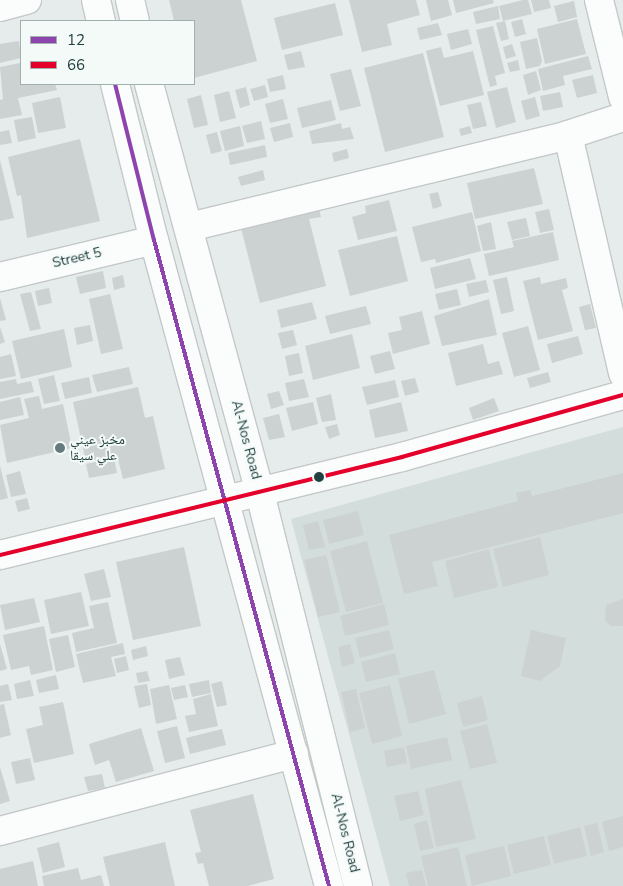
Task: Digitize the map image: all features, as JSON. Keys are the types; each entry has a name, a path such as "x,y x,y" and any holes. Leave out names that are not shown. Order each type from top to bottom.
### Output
{"street":[{"path":"0,7 28,0"},
{"path":"96,0 101,20"},
{"path":"130,0 135,20"},
{"path":"599,0 623,98"},
{"name":"Al-Nos Road","path":"116,85 154,240 222,498 329,886"},
{"name":"Al-Nos Road","path":"149,85 259,489 358,886"},
{"path":"189,228 568,134 623,117"},
{"path":"568,134 623,374"},
{"name":"Street 5","path":"0,276 154,240"},
{"path":"0,555 222,498 402,457 623,395"},
{"path":"0,832 294,754"}],"shaded area":[{"path":"623,427 623,886 390,886 291,519"}],"building":[{"path":"169,0 241,0 257,61 195,78 195,20 174,20"},
{"path":"349,0 416,0 420,15 387,24 392,45 362,52"},
{"path":"426,0 448,0 452,15 431,21"},
{"path":"453,0 493,0 494,3 456,13"},
{"path":"528,0 532,14 503,21 499,6"},
{"path":"531,0 549,0 551,8 534,12"},
{"path":"574,1 577,17 558,22 554,6"},
{"path":"335,3 343,35 282,50 274,18"},
{"path":"498,6 500,19 476,24 473,12"},
{"path":"522,19 526,34 515,37 511,22"},
{"path":"577,19 586,54 545,64 537,29"},
{"path":"505,21 509,39 501,41 496,23"},
{"path":"438,23 442,35 420,40 417,28"},
{"path":"493,26 505,73 495,76 497,85 490,87 476,30"},
{"path":"468,29 472,44 451,50 447,34"},
{"path":"537,38 542,61 540,66 526,69 520,42"},
{"path":"19,41 20,58 0,63 0,44"},
{"path":"512,44 516,56 506,59 503,47"},
{"path":"441,47 444,58 473,51 484,95 440,106 426,51"},
{"path":"301,51 305,67 288,70 284,55"},
{"path":"423,53 444,137 385,152 364,68"},
{"path":"588,56 592,69 563,76 565,85 543,91 538,69"},
{"path":"518,60 520,70 510,72 507,63"},
{"path":"20,63 20,85 55,85 57,90 18,98 22,115 0,119 0,100 3,99 0,67"},
{"path":"351,69 361,106 340,111 330,74"},
{"path":"536,71 541,90 528,95 523,75"},
{"path":"283,75 286,89 270,92 267,79"},
{"path":"593,75 597,93 577,98 572,80"},
{"path":"265,85 268,97 254,101 250,89"},
{"path":"246,87 250,105 240,108 235,90"},
{"path":"507,87 516,122 496,128 487,92"},
{"path":"229,91 236,118 220,122 214,95"},
{"path":"560,92 563,107 543,111 540,96"},
{"path":"201,95 208,125 194,128 187,99"},
{"path":"60,97 66,128 38,133 32,103"},
{"path":"535,97 540,116 526,120 521,101"},
{"path":"283,99 288,119 270,123 265,104"},
{"path":"331,100 336,120 302,128 297,108"},
{"path":"481,102 487,126 473,129 467,105"},
{"path":"32,117 36,138 18,142 14,120"},
{"path":"261,121 265,139 247,143 242,126"},
{"path":"290,123 293,137 274,142 270,128"},
{"path":"341,123 342,129 350,127 354,139 312,144 309,131"},
{"path":"240,126 244,146 225,151 220,131"},
{"path":"470,126 472,133 461,136 459,129"},
{"path":"9,130 12,143 0,145 0,132"},
{"path":"217,132 222,151 211,154 206,135"},
{"path":"80,139 100,221 27,238 21,195 17,196 8,157"},
{"path":"265,145 267,157 230,165 228,153"},
{"path":"347,149 349,158 334,162 332,153"},
{"path":"0,160 14,218 0,221"},
{"path":"534,168 543,204 475,219 467,183"},
{"path":"263,170 265,180 241,186 238,177"},
{"path":"438,192 442,206 433,209 429,194"},
{"path":"389,200 397,231 358,240 352,217 366,213 365,206"},
{"path":"318,204 321,217 309,219 326,286 260,303 240,224"},
{"path":"549,209 554,230 540,233 535,212"},
{"path":"472,212 481,251 436,263 435,259 421,262 412,227"},
{"path":"526,218 530,236 512,240 507,222"},
{"path":"491,222 496,249 483,251 477,226"},
{"path":"553,232 559,260 489,276 484,254 514,247 512,241"},
{"path":"397,236 408,281 350,296 338,250"},
{"path":"470,258 476,279 435,289 430,268"},
{"path":"103,271 106,288 80,294 76,277"},
{"path":"123,275 125,287 114,290 112,278"},
{"path":"507,277 514,311 501,314 493,280"},
{"path":"540,277 541,284 566,278 568,288 562,290 573,331 538,340 523,281"},
{"path":"486,280 489,292 469,297 466,284"},
{"path":"49,288 52,303 38,306 35,291"},
{"path":"457,289 461,305 439,310 435,294"},
{"path":"31,292 41,329 30,331 20,294"},
{"path":"110,294 123,349 101,354 89,299"},
{"path":"0,298 6,320 0,321"},
{"path":"489,299 497,335 442,346 434,316"},
{"path":"312,302 317,319 281,328 277,310"},
{"path":"590,304 596,328 585,330 579,307"},
{"path":"366,306 371,324 330,334 325,316"},
{"path":"422,311 430,344 393,354 388,333 402,330 399,317"},
{"path":"90,325 93,341 77,345 74,328"},
{"path":"528,326 540,370 514,377 502,333"},
{"path":"0,327 5,342 0,344"},
{"path":"64,329 72,367 21,379 12,341"},
{"path":"293,330 297,345 282,349 278,333"},
{"path":"352,334 360,368 313,380 305,346"},
{"path":"578,336 583,354 552,363 547,344"},
{"path":"483,344 488,364 499,361 503,374 456,386 448,353"},
{"path":"390,351 395,369 375,374 370,356"},
{"path":"299,353 303,373 289,376 285,356"},
{"path":"11,354 16,376 0,379 0,357"},
{"path":"129,367 133,384 97,392 92,375"},
{"path":"548,372 551,382 530,388 527,378"},
{"path":"54,375 60,401 44,404 38,379"},
{"path":"89,377 92,393 65,399 61,383"},
{"path":"415,378 419,392 405,396 401,381"},
{"path":"16,379 17,384 31,381 34,392 0,399 0,382"},
{"path":"304,379 309,397 289,401 285,383"},
{"path":"395,380 399,397 367,405 362,387"},
{"path":"138,387 145,418 153,416 165,469 123,479 117,455 86,462 73,402"},
{"path":"279,391 284,405 271,409 267,394"},
{"path":"331,394 336,420 322,422 316,398"},
{"path":"39,396 42,409 63,404 72,448 7,463 0,425 29,418 24,399"},
{"path":"20,397 24,415 0,420 0,402"},
{"path":"494,398 499,411 473,420 469,408"},
{"path":"313,402 318,424 292,431 286,408"},
{"path":"401,402 408,431 375,438 369,410"},
{"path":"279,414 285,437 269,440 263,418"},
{"path":"337,424 340,435 329,439 325,427"},
{"path":"114,458 117,473 89,478 86,464"},
{"path":"0,466 8,498 0,500"},
{"path":"20,471 26,494 11,497 6,475"},
{"path":"623,473 623,513 432,562 438,586 404,594 389,535 518,501 516,493 530,490 532,496"},
{"path":"27,498 30,509 18,512 15,501"},
{"path":"358,511 364,535 329,544 323,520"},
{"path":"318,521 325,547 309,550 303,525"},
{"path":"540,537 549,575 503,587 493,549"},
{"path":"367,541 383,603 346,612 330,551"},
{"path":"184,547 201,626 133,640 116,562"},
{"path":"489,549 498,587 454,598 445,561"},
{"path":"326,555 340,612 318,617 304,560"},
{"path":"104,569 111,597 91,601 84,574"},
{"path":"81,592 89,626 51,634 44,600"},
{"path":"34,598 40,622 5,630 0,605"},
{"path":"623,599 623,626 611,626 605,621 606,605"},
{"path":"108,602 117,643 76,652 72,633 94,628 89,606"},
{"path":"384,604 389,625 345,636 340,616"},
{"path":"44,626 53,670 31,675 29,666 11,670 3,635"},
{"path":"389,630 394,649 360,658 355,638"},
{"path":"531,630 566,638 560,666 540,681 521,676"},
{"path":"68,635 75,667 56,672 49,639"},
{"path":"123,643 125,654 111,657 116,676 83,683 76,654"},
{"path":"0,644 7,669 0,671"},
{"path":"350,644 355,663 342,667 338,647"},
{"path":"146,646 148,656 133,660 131,650"},
{"path":"395,653 400,674 366,682 361,662"},
{"path":"126,656 129,670 117,673 114,659"},
{"path":"180,657 185,675 169,679 165,660"},
{"path":"434,670 446,714 409,724 398,679"},
{"path":"147,671 150,681 138,683 136,673"},
{"path":"56,675 59,689 39,693 36,680"},
{"path":"30,680 34,696 17,699 14,684"},
{"path":"209,680 211,693 192,697 189,684"},
{"path":"222,681 227,705 217,707 211,684"},
{"path":"8,684 12,700 0,702 0,686"},
{"path":"147,684 151,705 139,708 134,686"},
{"path":"169,685 177,719 156,724 150,689"},
{"path":"185,685 188,697 174,700 171,688"},
{"path":"390,685 402,736 372,744 359,693"},
{"path":"356,689 365,728 350,732 341,692"},
{"path":"211,694 218,726 189,732 185,716 196,714 193,699"},
{"path":"482,696 488,720 463,727 457,703"},
{"path":"63,702 74,754 34,763 26,729 43,725 39,707"},
{"path":"4,704 11,735 0,738 0,705"},
{"path":"487,724 497,763 470,769 460,731"},
{"path":"177,726 185,758 165,763 157,731"},
{"path":"141,728 154,771 116,782 109,760 95,765 89,744"},
{"path":"222,729 226,745 190,754 186,738"},
{"path":"447,737 452,760 411,769 406,746"},
{"path":"404,747 407,763 387,767 384,751"},
{"path":"30,758 35,780 16,784 11,762"},
{"path":"0,767 10,801 0,804"},
{"path":"102,774 105,788 88,791 84,777"},
{"path":"461,780 476,839 436,847 425,789"},
{"path":"418,791 424,815 400,821 394,796"},
{"path":"253,794 274,879 247,886 209,886 203,863 198,864 195,853 201,852 190,810"},
{"path":"623,816 623,847 609,851 602,822"},
{"path":"427,820 434,848 420,851 414,824"},
{"path":"597,823 604,852 591,856 584,826"},
{"path":"580,827 587,856 554,864 547,836"},
{"path":"544,836 551,865 514,874 507,845"},
{"path":"59,842 65,867 43,873 37,848"},
{"path":"165,842 175,886 110,886 103,857"},
{"path":"504,846 511,876 472,886 465,855"},
{"path":"458,847 467,886 428,886 421,856"},
{"path":"33,861 38,886 0,886 0,869"},
{"path":"78,868 81,880 101,875 104,886 44,886 42,876"},
{"path":"422,870 426,886 409,886 406,873"}],"transit line":[{"name":"12","path":"115,85 154,240 329,886"},
{"name":"66","path":"0,555 402,457 623,395"}],"place":[{"name":"مخبز عيني علي سيقا","path":"60,448"}]}
